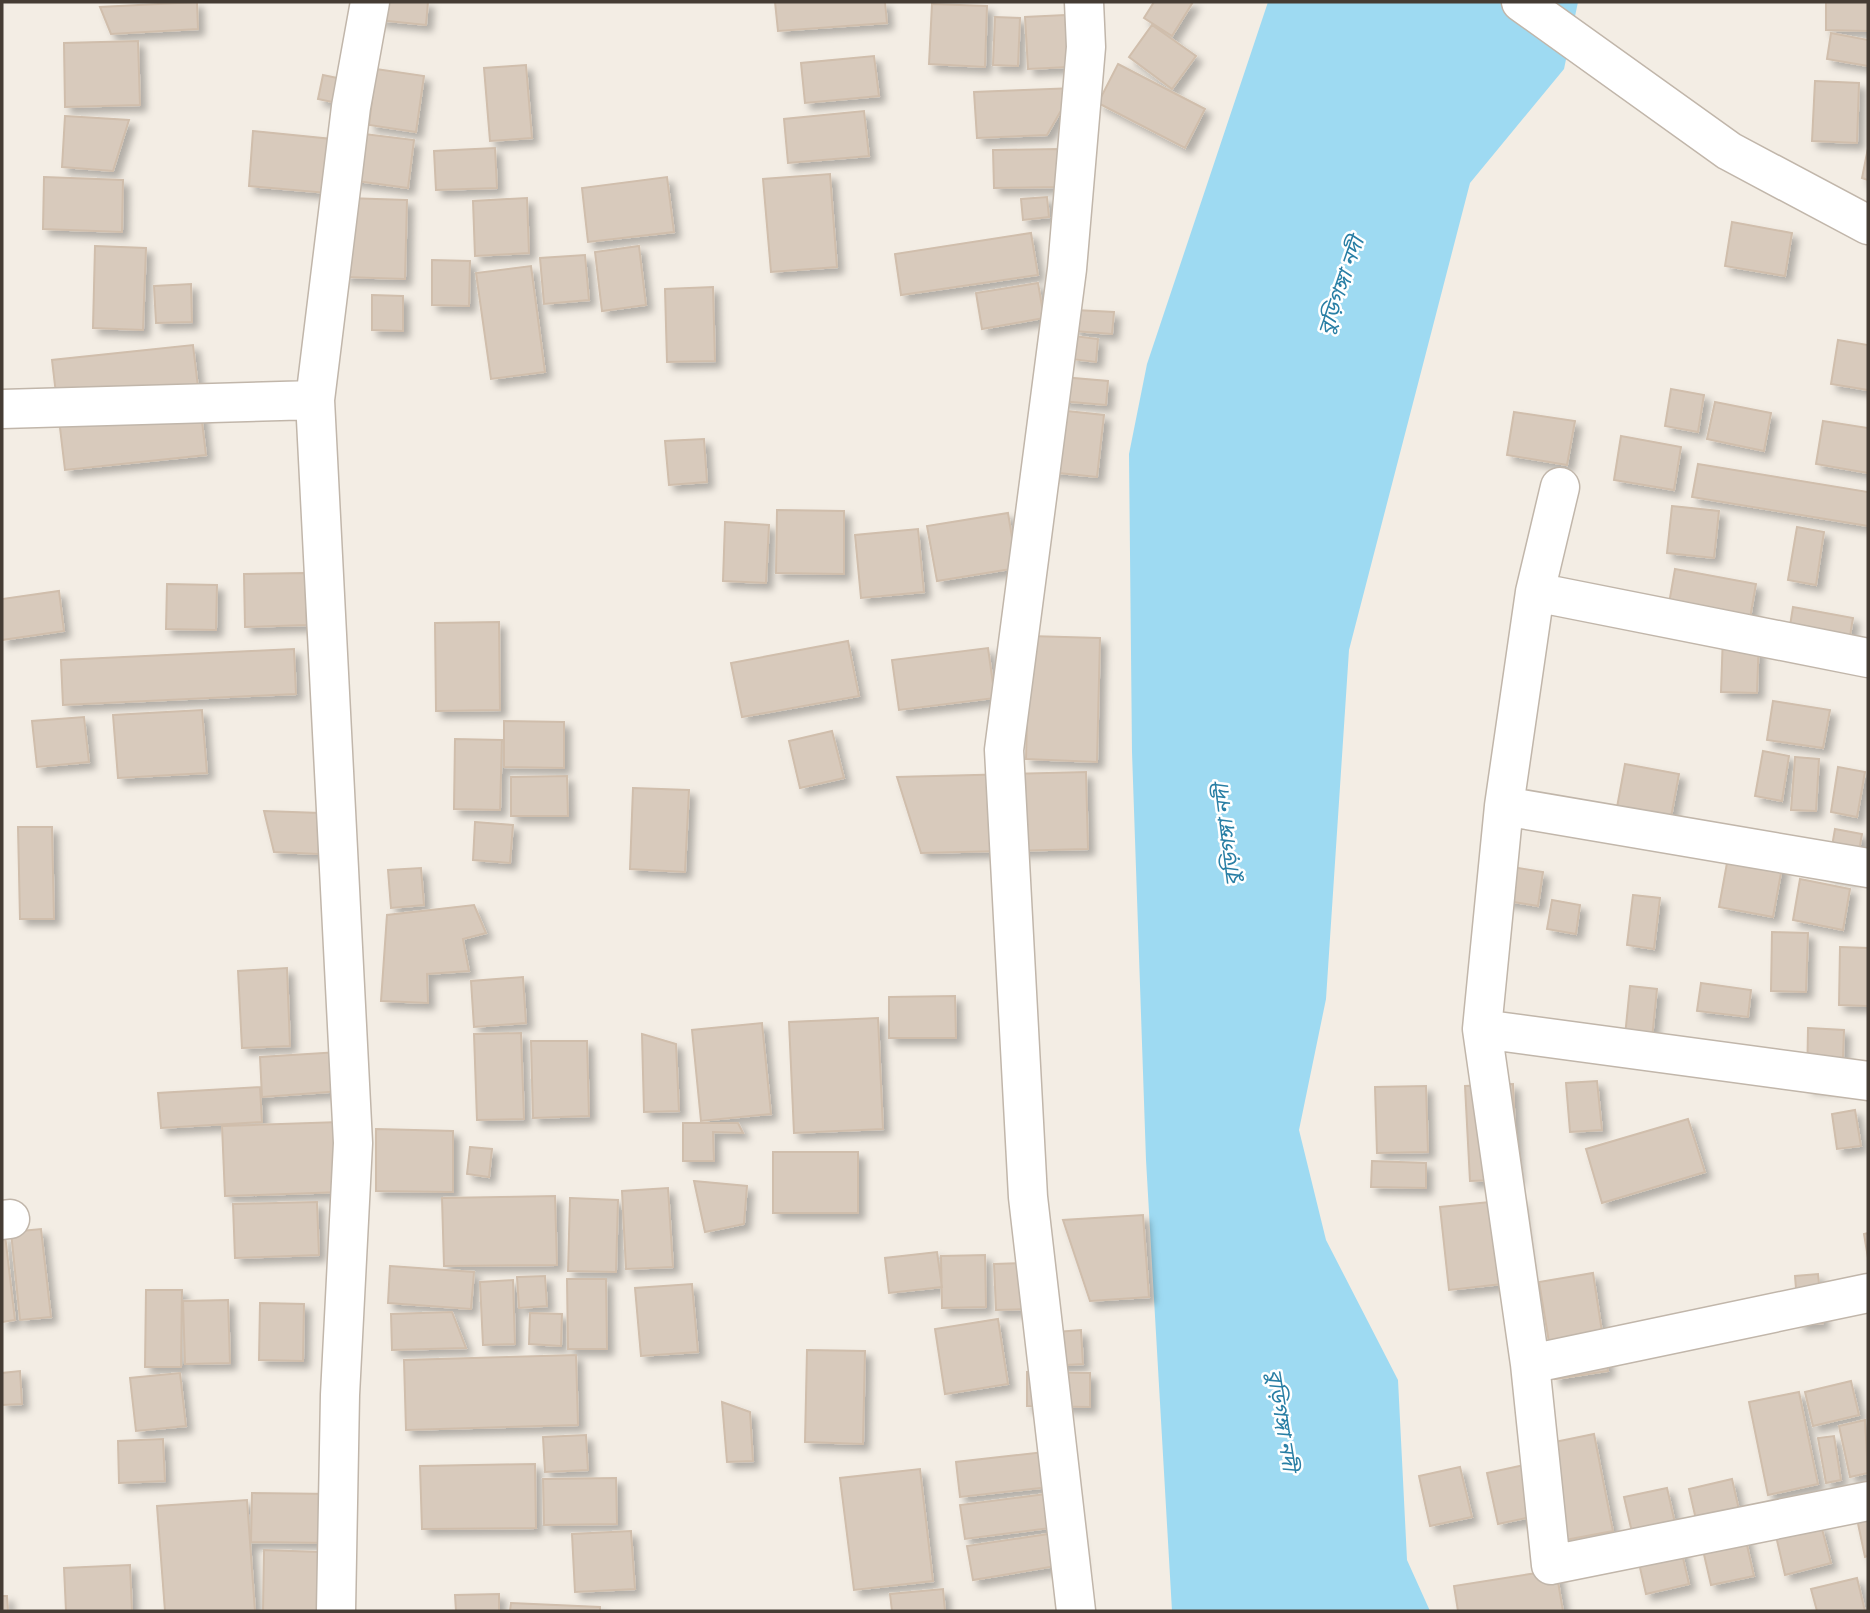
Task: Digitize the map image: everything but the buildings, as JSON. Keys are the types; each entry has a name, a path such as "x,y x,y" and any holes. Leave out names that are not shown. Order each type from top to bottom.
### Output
{"street":[{"path":"336,1611 340,1395 353,1143 315,400 351,107 370,2"},
{"path":"1076,1611 1028,1197 1004,750 1067,269 1086,47 1084,2"},
{"path":"1521,2 1729,151 1868,225"},
{"path":"2,410 315,400"},
{"path":"1560,487 1535,592 1504,806 1482,1028 1530,1364 1550,1565 1868,1501"},
{"path":"1535,592 1868,658"},
{"path":"1504,806 1868,868"},
{"path":"1482,1028 1868,1081"},
{"path":"1530,1364 1868,1293"}],"water":[{"name":"বুড়িগঙ্গা নদী","path":"1268,2 1578,2 1564,69 1470,183 1349,650 1326,999 1299,1130 1326,1240 1398,1380 1407,1560 1430,1611 1172,1611 1146,1160 1132,752 1129,454 1147,364"}]}
